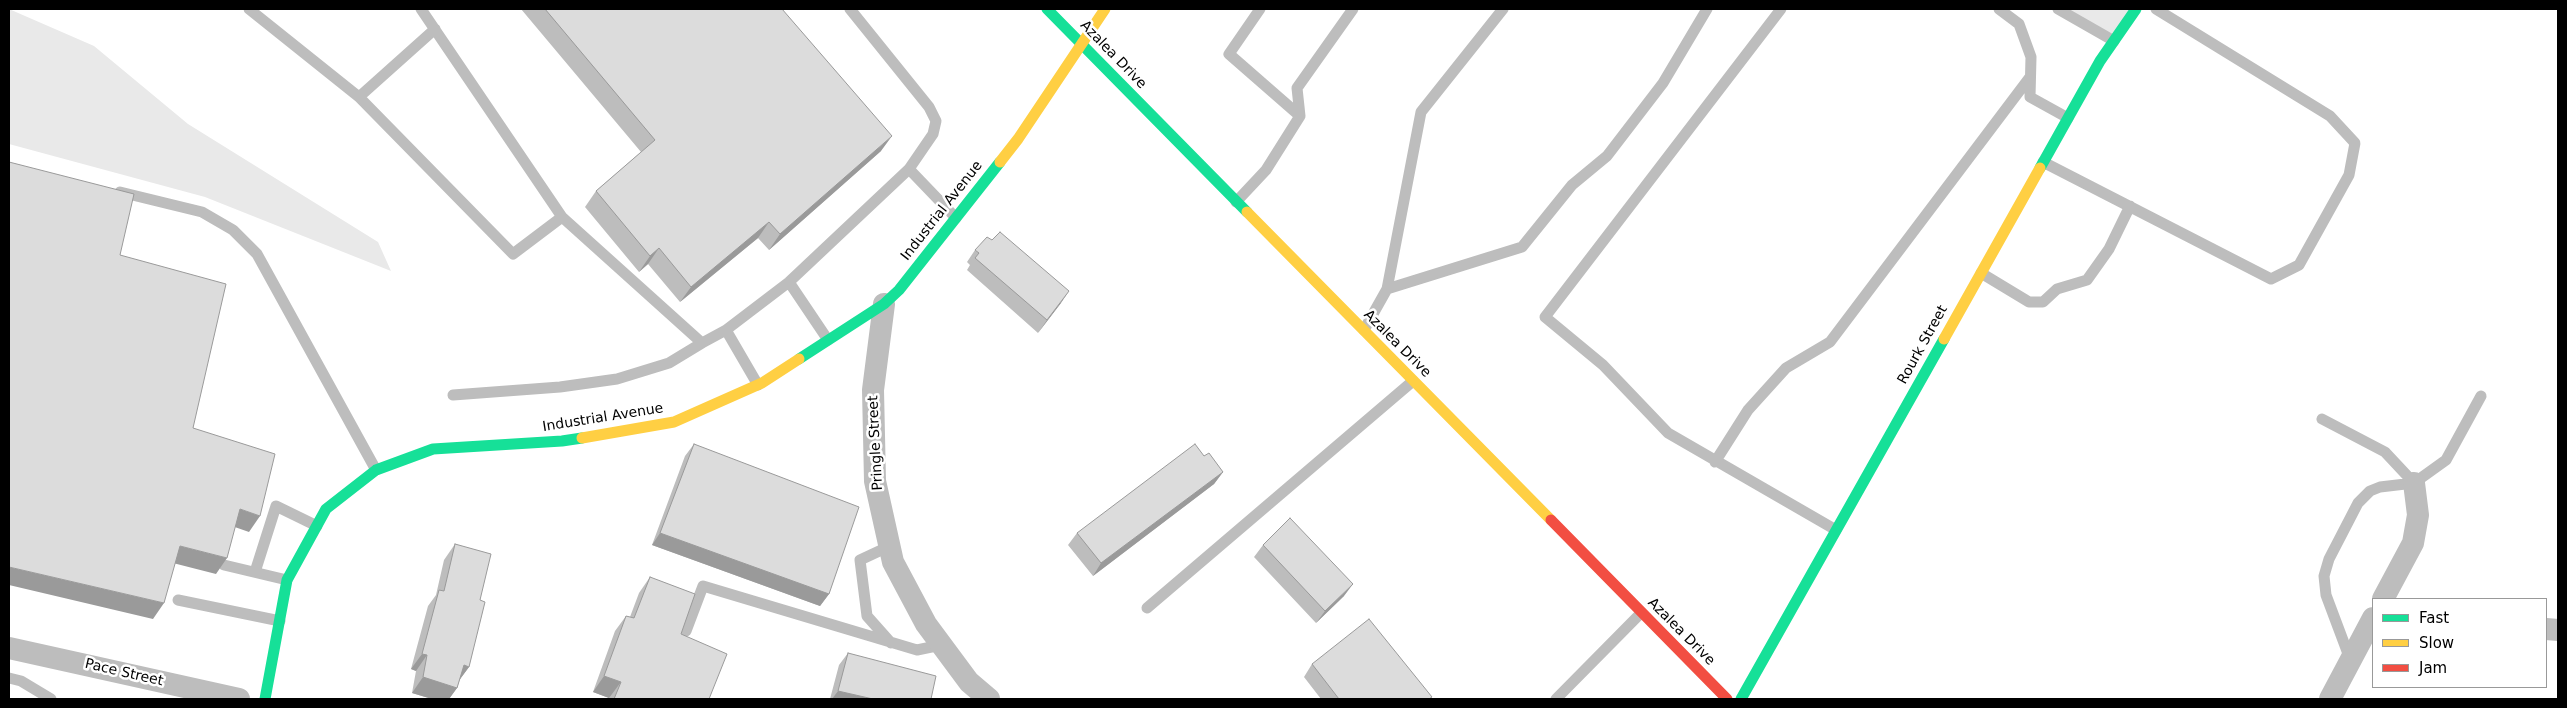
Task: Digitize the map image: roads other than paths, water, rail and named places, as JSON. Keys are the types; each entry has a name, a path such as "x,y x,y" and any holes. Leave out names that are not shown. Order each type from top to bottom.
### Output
{"street":[{"name":"Azalea Drive","path":"1047,9 1727,699"},
{"name":"Industrial Avenue","path":"265,699 288,580 326,509 376,470 433,449 562,441 674,422 758,385 884,304 899,290 1018,139 1105,9"},
{"name":"Rourk Street","path":"1741,699 2068,118 2114,41 2136,9"},
{"name":"Pringle Street","path":"884,304 873,390 874,472 890,546 897,570 926,624 969,682 988,699"},
{"path":"2384,598 2413,543 2418,515 2414,483"},
{"path":"2330,699 2372,620"},
{"name":"Pace Street","path":"9,648 239,699"}],"lane":[{"path":"249,9 359,97 513,254 562,217"},
{"path":"421,9 562,217 702,343"},
{"path":"453,395 560,387 617,379 669,363 726,330 789,282 909,168 933,134 936,121 929,108 850,9"},
{"path":"1260,9 1229,54 1300,116"},
{"path":"1236,202 1266,170 1300,116 1297,88 1353,9"},
{"path":"1364,331 1387,289 1421,112 1503,9"},
{"path":"1387,289 1522,247 1572,185 1608,156 1662,82 1706,9"},
{"path":"1781,9 1559,300 1544,317 1603,365 1668,433 1715,462 1836,530"},
{"path":"1999,9 2019,24 2032,57 2030,97 2068,118"},
{"path":"2058,9 2114,41"},
{"path":"2043,162 2271,279 2300,266 2349,175 2355,143 2330,116 2156,9"},
{"path":"359,97 435,29"},
{"path":"1715,462 1748,410 1786,368 1830,342 2030,77"},
{"path":"909,168 956,218"},
{"path":"105,189 202,212 233,230 257,254 376,470"},
{"path":"1981,273 2030,302 2043,302 2057,289 2087,280 2109,250 2130,206"},
{"path":"789,282 828,340"},
{"path":"726,330 758,385"},
{"path":"1147,608 1413,381"},
{"path":"2350,661 2326,595 2324,576 2329,559 2358,504 2370,491 2380,487 2414,483 2446,460 2481,396"},
{"path":"2322,418 2386,452 2414,483"},
{"path":"255,572 276,506 317,526"},
{"path":"890,546 860,560 867,616 892,644"},
{"path":"224,564 288,580"},
{"path":"686,632 703,586 916,650 941,645"},
{"path":"178,600 280,621"},
{"path":"1556,699 1641,612"},
{"path":"9,678 21,681 38,696 51,699"}]}
